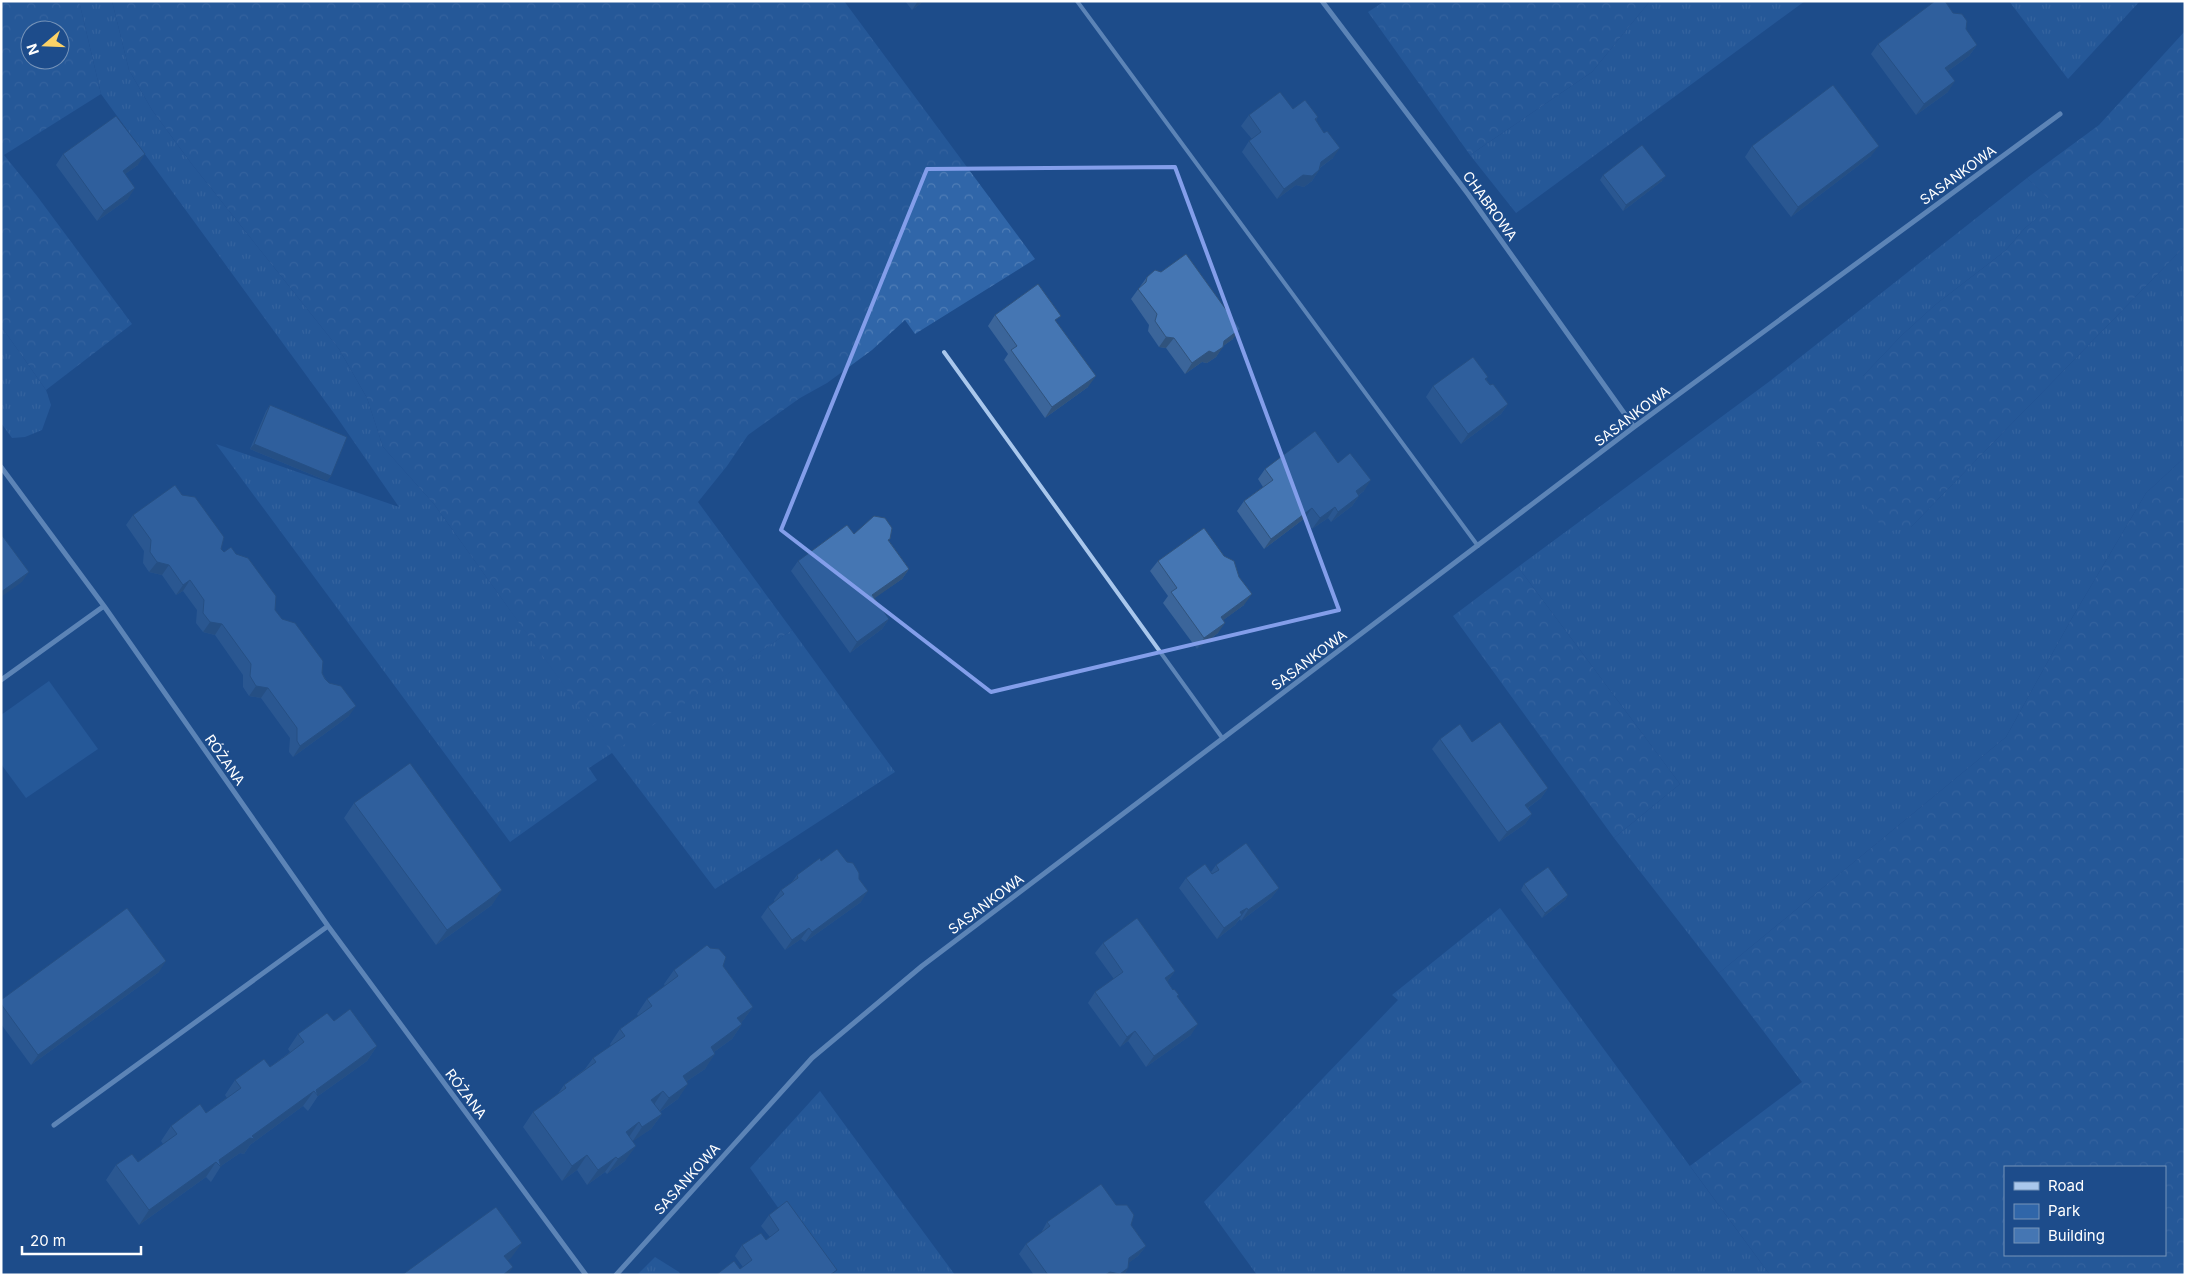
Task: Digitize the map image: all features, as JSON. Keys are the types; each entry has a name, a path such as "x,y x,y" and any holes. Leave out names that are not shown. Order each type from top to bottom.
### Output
{"street":[{"name":"CHABROWA","path":"1322,1 1468,194 1634,427"},
{"name":"SASANKOWA","path":"616,1275 812,1058 922,966 1634,427 2060,114"},
{"name":"RÓŻANA","path":"1,468 104,606 328,926 586,1275"},
{"path":"1,680 104,606"},
{"path":"54,1125 328,926"}],"lane":[{"path":"1077,1 1478,546"},
{"path":"944,352 1223,739"}],"highlighted area":[{"path":"1175,167 1339,610 991,692 781,530 927,169"}],"green space":[{"path":"1,1 79,1 101,94 4,155 37,196 132,324 46,390 1,326"},
{"path":"79,1 112,1 129,70 152,110 191,163 339,349 367,398 383,447 434,504 612,752 792,630 895,772 715,889 612,753 589,768 597,780 510,842 216,444 399,507 336,416 101,94"},
{"path":"112,1 844,1 1035,259 915,334 905,320 872,350 827,383 800,398 748,435 727,466 698,502 792,630 612,753 434,504 383,447 367,398 339,349 191,163 152,110 129,70"},
{"path":"1385,1 1650,1 1592,72 1470,155 1368,12"},
{"path":"1650,1 1805,1 1516,213 1470,155 1592,72"},
{"path":"2009,1 2140,1 2068,79"},
{"path":"2185,31 2185,246 1911,527 1886,532 1805,427 1863,376 1901,336 1935,305 2005,251 2025,228 2054,204 2027,178 2099,125"},
{"path":"2027,178 2055,204 2025,228 2005,251 1935,305 1901,336 1863,376 1911,527 2185,246 2185,457 2146,493 2072,618 2006,737 1719,973 1614,838 1680,784 1518,567 1770,381"},
{"path":"1,326 46,390 51,405 42,430 25,437 12,438 1,423"},
{"path":"2185,457 2185,1275 1770,1275 1690,1166 1802,1082 1719,973 2006,737 2072,618 2146,493"},
{"path":"1518,567 1680,784 1614,838 1453,616"},
{"path":"49,681 98,749 26,798 1,764 1,715"},
{"path":"1500,908 1770,1275 1257,1275 1204,1202 1398,1000 1392,995"},
{"path":"820,1091 955,1275 826,1275 750,1168"},
{"path":"655,1257 679,1272 681,1275 637,1275"}],"building":[{"path":"1935,1 1945,1 1953,13 1962,14 1967,21 1966,29 1977,45 1945,68 1955,81 1924,104 1878,44"},
{"path":"1833,85 1879,146 1798,207 1752,146"},
{"path":"1280,92 1293,109 1305,100 1318,117 1315,119 1324,133 1327,131 1340,148 1321,162 1319,170 1312,176 1303,175 1284,189 1249,141 1261,132 1249,115"},
{"path":"116,116 145,154 123,171 135,188 104,211 63,154"},
{"path":"1642,145 1666,176 1626,205 1603,175"},
{"path":"1186,254 1240,329 1224,341 1223,347 1214,353 1209,351 1192,363 1174,338 1166,337 1155,321 1157,314 1138,289 1155,270 1161,272"},
{"path":"1038,284 1061,316 1055,320 1096,376 1052,407 1011,350 1017,346 995,315"},
{"path":"1473,357 1488,377 1485,379 1490,385 1493,384 1508,404 1468,434 1433,386"},
{"path":"270,405 347,437 331,476 254,444"},
{"path":"1315,431 1338,463 1350,453 1371,480 1356,491 1359,496 1338,512 1335,507 1320,518 1312,508 1271,539 1244,501 1273,480 1265,469"},
{"path":"175,485 182,495 195,497 224,537 221,549 224,552 231,547 236,554 248,558 276,596 275,610 282,619 295,623 323,661 322,673 325,679 329,683 341,686 356,706 300,746 297,741 297,728 268,688 256,686 250,676 251,664 222,624 210,622 203,613 204,600 190,580 183,585 169,565 157,562 150,552 151,540 133,515"},
{"path":"874,516 885,518 892,528 890,539 888,540 909,569 872,595 889,619 857,642 798,561 847,525 854,534"},
{"path":"1204,528 1224,556 1234,561 1239,577 1252,594 1221,617 1225,623 1204,638 1171,592 1177,588 1158,561"},
{"path":"1,534 29,572 1,592"},
{"path":"1500,722 1548,788 1525,805 1532,814 1507,832 1440,739 1460,724 1472,742"},
{"path":"410,763 502,890 447,930 354,803"},
{"path":"1246,843 1279,888 1248,910 1247,908 1240,912 1242,915 1224,928 1186,878 1205,864 1212,874 1219,870 1216,865"},
{"path":"837,849 847,862 853,863 859,873 859,879 868,891 812,932 809,928 792,940 768,907 784,894 781,890 798,878 797,875 820,858 821,861"},
{"path":"1548,867 1568,895 1545,913 1524,884"},
{"path":"127,908 166,961 38,1055 1,1004 1,1000"},
{"path":"1137,918 1175,971 1165,978 1198,1024 1154,1056 1135,1031 1127,1037 1095,992 1123,972 1103,943"},
{"path":"707,945 710,948 719,949 726,957 723,966 753,1007 737,1018 742,1024 711,1047 715,1054 683,1076 688,1084 669,1098 663,1091 651,1100 662,1114 642,1127 639,1122 626,1132 636,1146 598,1170 587,1155 572,1166 533,1112 566,1088 564,1085 596,1062 593,1058 625,1036 620,1029 652,1006 647,999 678,976 674,970"},
{"path":"350,1009 377,1046 316,1090 318,1096 314,1091 252,1136 255,1139 250,1138 219,1160 221,1167 216,1162 149,1210 116,1165 132,1154 138,1162 177,1134 171,1126 200,1104 206,1113 241,1088 235,1080 264,1059 270,1067 304,1042 298,1034 327,1013 334,1021"},
{"path":"1101,1184 1116,1205 1127,1205 1134,1215 1131,1225 1146,1246 1129,1258 1128,1268 1120,1274 1110,1272 1105,1275 1048,1275 1026,1244 1050,1226 1047,1222"},
{"path":"787,1201 837,1270 830,1275 716,1275 734,1261 740,1269 752,1260 742,1245 761,1233 766,1240 779,1230 769,1215"},
{"path":"496,1207 522,1243 504,1256 513,1267 503,1275 402,1275"}]}
